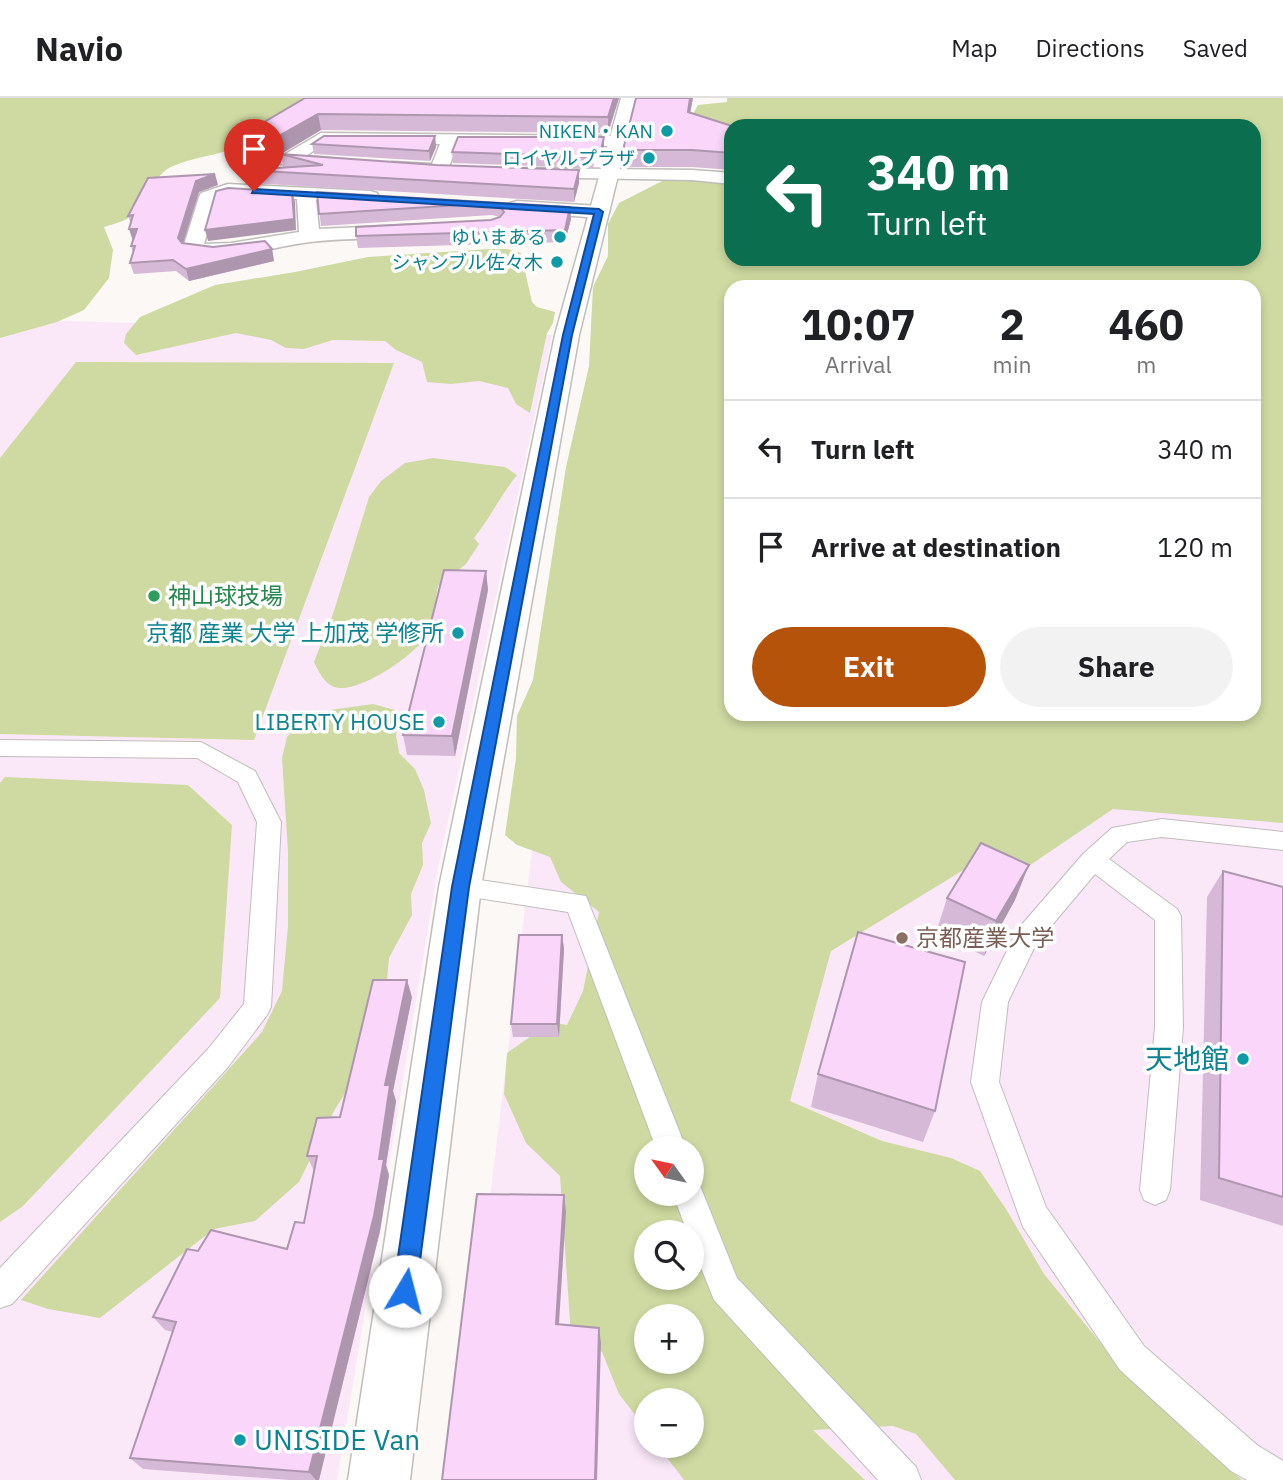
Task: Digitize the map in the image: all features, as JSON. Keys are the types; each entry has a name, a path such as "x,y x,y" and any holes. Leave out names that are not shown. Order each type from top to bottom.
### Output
{"street":[{"path":"379,1480 460,887 568,335 629,98"},
{"path":"343,164 288,160 321,138 451,139 613,158 724,178"},
{"path":"370,166 445,170 451,139"},
{"path":"692,174 700,156"},
{"path":"504,172 613,158"},
{"path":"386,198 228,190 208,197 193,248 200,252 309,236 431,229"},
{"path":"306,193 309,236"},
{"path":"504,211 599,212"}],"lane":[{"path":"0,748 201,751 247,777 269,822 257,1007 209,1068 0,1293"},
{"path":"1281,1480 1244,1458 1132,1358 1034,1216 985,1082 995,1002 1026,937 1093,860 1120,834 1161,828 1283,842"},
{"path":"1093,860 1168,916 1169,1027 1156,1190"},
{"path":"460,887 577,903 666,1136"},
{"path":"693,1206 725,1289 903,1480"}],"shaded area":[{"path":"0,319 552,335 438,868 337,1480 0,1480"},
{"name":"京都産業大学","path":"559,626 724,710 724,721 1242,721 1283,729 1283,1480 456,1480"}],"green space":[{"path":"0,98 557,98 379,123 258,135 238,147 171,167 154,183 134,214 104,227 113,250 109,278 84,310 57,322 0,338"},
{"path":"727,98 1283,98 1283,823 1113,809 1020,872 970,866 831,951 790,1101 882,1141 951,1158 980,1171 1044,1274 1116,1362 1198,1443 1242,1480 955,1480 916,1434 893,1426 813,1430 865,1480 684,1480 667,1458 704,1458 704,1388 634,1388 634,1413 619,1394 602,1352 571,1336 560,1176 526,1143 504,1094 507,1053 551,1022 567,1025 583,991 599,912 561,882 550,857 517,845 505,835 516,758 517,716 533,680 566,467 589,366 593,287 608,256 608,224 619,203 670,177 724,182 724,266 1261,266 1261,119 724,119 724,133 692,116 698,105 727,102"},
{"path":"507,249 521,253 532,302 537,307 555,312 547,333 530,413 516,404 508,388 479,381 451,384 427,382 422,362 396,350 385,341 333,340 304,349 286,348 271,340 236,333 136,355 124,343 126,334 140,317 215,285 368,257"},
{"name":"神山球技場","path":"76,362 394,363 254,740 0,734 0,458"},
{"path":"433,458 505,467 517,475 474,538 479,544 466,564 438,586 430,627 418,647 369,680 344,688 334,687 324,680 314,662 334,611 369,497 381,481 405,463"},
{"path":"373,704 395,710 399,718 396,735 399,753 415,769 424,790 431,823 422,843 423,865 411,894 412,915 389,958 386,991 359,1071 334,1111 299,1182 255,1221 214,1229 100,1318 48,1309 21,1300 262,1032 282,991 288,926 288,852 282,758 287,737 301,721 330,710"},
{"path":"5,777 188,785 232,825 220,998 23,1206 0,1222 0,783"}],"building":[{"path":"305,98 614,98 608,117 318,114 277,137 273,143 277,149 237,138"},
{"path":"636,98 690,98 688,112 724,123 724,152 623,150"},
{"path":"324,136 435,136 429,151 312,144"},
{"path":"458,137 604,137 601,150 594,148 593,157 452,152"},
{"path":"281,154 436,165 579,170 574,189 247,170 323,165"},
{"path":"215,174 196,181 178,238 182,243 213,247 265,241 272,249 186,269 173,260 130,263 135,246 131,246 137,229 129,229 133,215 128,216 148,178"},
{"path":"228,188 292,192 294,219 205,230 216,191"},
{"path":"317,192 570,207 565,230 356,236 356,227 491,220 500,217 504,212 499,205 491,203 319,214"},
{"path":"444,570 486,571 452,736 403,735"},
{"path":"981,843 1029,865 996,921 947,898"},
{"name":"天地館","path":"1223,871 1283,887 1283,1197 1219,1178"},
{"path":"858,932 965,962 935,1111 818,1074"},
{"path":"519,935 562,935 557,1024 511,1024"},
{"path":"373,980 407,980 385,1085 390,1085 379,1159 384,1159 374,1216 309,1472 130,1458 176,1322 153,1317 187,1249 198,1251 211,1230 287,1249 295,1222 304,1223 317,1156 307,1156 317,1118 340,1117"},
{"path":"477,1194 564,1195 556,1324 599,1328 595,1480 442,1480"}],"place":[{"name":"NIKEN・KAN","path":"667,131"},
{"name":"ロイヤルプラザ","path":"649,158"},
{"name":"ゆいまある","path":"560,237"},
{"name":"シャンブル佐々木","path":"557,262"},
{"name":"神山球技場","path":"154,596"},
{"name":"京都 産業 大学 上加茂 学修所","path":"458,633"},
{"name":"LIBERTY HOUSE","path":"439,722"},
{"name":"京都産業大学","path":"902,938"},
{"name":"天地館","path":"1243,1059"},
{"name":"UNISIDE Van","path":"240,1440"}],"route":[{"path":"254,191 599,212 568,335 460,887 405,1291"}]}
